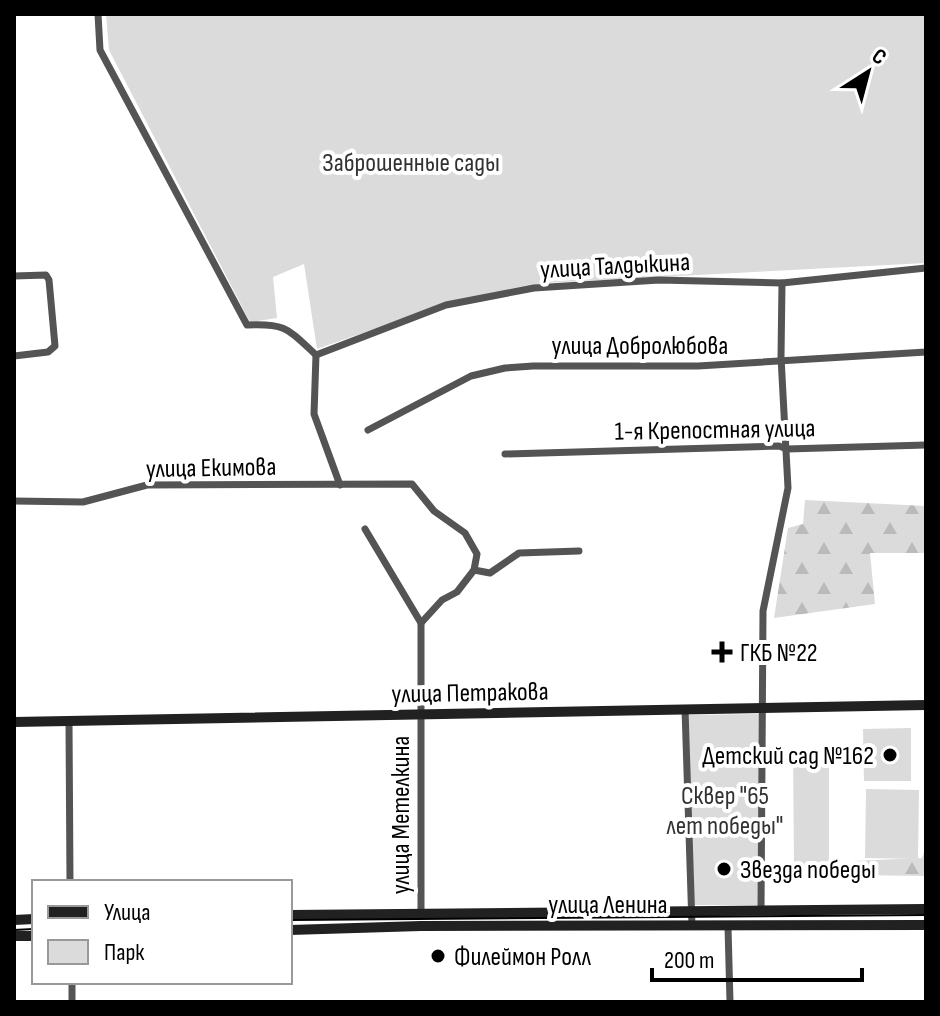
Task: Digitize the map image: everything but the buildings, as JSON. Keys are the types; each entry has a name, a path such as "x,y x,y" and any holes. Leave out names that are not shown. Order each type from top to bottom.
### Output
{"main road":[{"name":"улица Петракова","path":"14,722 926,705"},
{"name":"улица Ленина","path":"292,915 926,909"},
{"name":"улица Ленина","path":"292,930 421,926 926,925"}],"street":[{"path":"98,14 100,50 247,325 270,324 288,329 316,355 314,414 340,485"},
{"name":"улица Талдыкина","path":"316,355 446,305 534,288 659,280 782,283 926,268"},
{"path":"14,276 46,275 49,280 55,346 48,352 14,356"},
{"path":"761,911 763,611 788,488 781,362 782,283"},
{"name":"улица Добролюбова","path":"368,430 471,376 505,368 781,362 926,352"},
{"name":"1-я Крепостная улица","path":"505,454 926,445"},
{"name":"улица Екимова","path":"14,501 83,502 147,485 412,484 434,511 465,533 477,554 474,570"},
{"path":"365,529 421,623 442,600 457,592 474,570 490,573 519,553 579,551"},
{"name":"улица Метелкина","path":"421,623 421,914"},
{"path":"685,709 692,926"},
{"path":"69,722 70,880"},
{"path":"728,927 730,1002"}],"green space":[{"name":"Заброшенные сады","path":"106,14 926,14 926,263 545,283 434,308 317,349 304,264 273,277 277,318 250,322 109,50"},
{"path":"805,500 926,506 926,553 870,553 875,604 774,618 788,528 803,524"},
{"name":"Сквер \"65 лет победы\"","path":"760,714 759,905 691,905 687,715"},
{"path":"911,728 911,781 864,781 863,729"},
{"path":"793,749 829,749 829,867 794,867"},
{"path":"866,789 919,790 918,859 865,858"},
{"path":"926,847 926,876 853,875 853,861 922,858"}],"tram line":[{"path":"292,920 926,915"},
{"path":"14,930 32,929"}],"place":[{"name":"ГКБ №22","path":"722,652"},
{"name":"Детский сад №162","path":"890,755"},
{"name":"Звезда победы","path":"724,869"},
{"name":"Филеймон Ролл","path":"438,956"}]}
